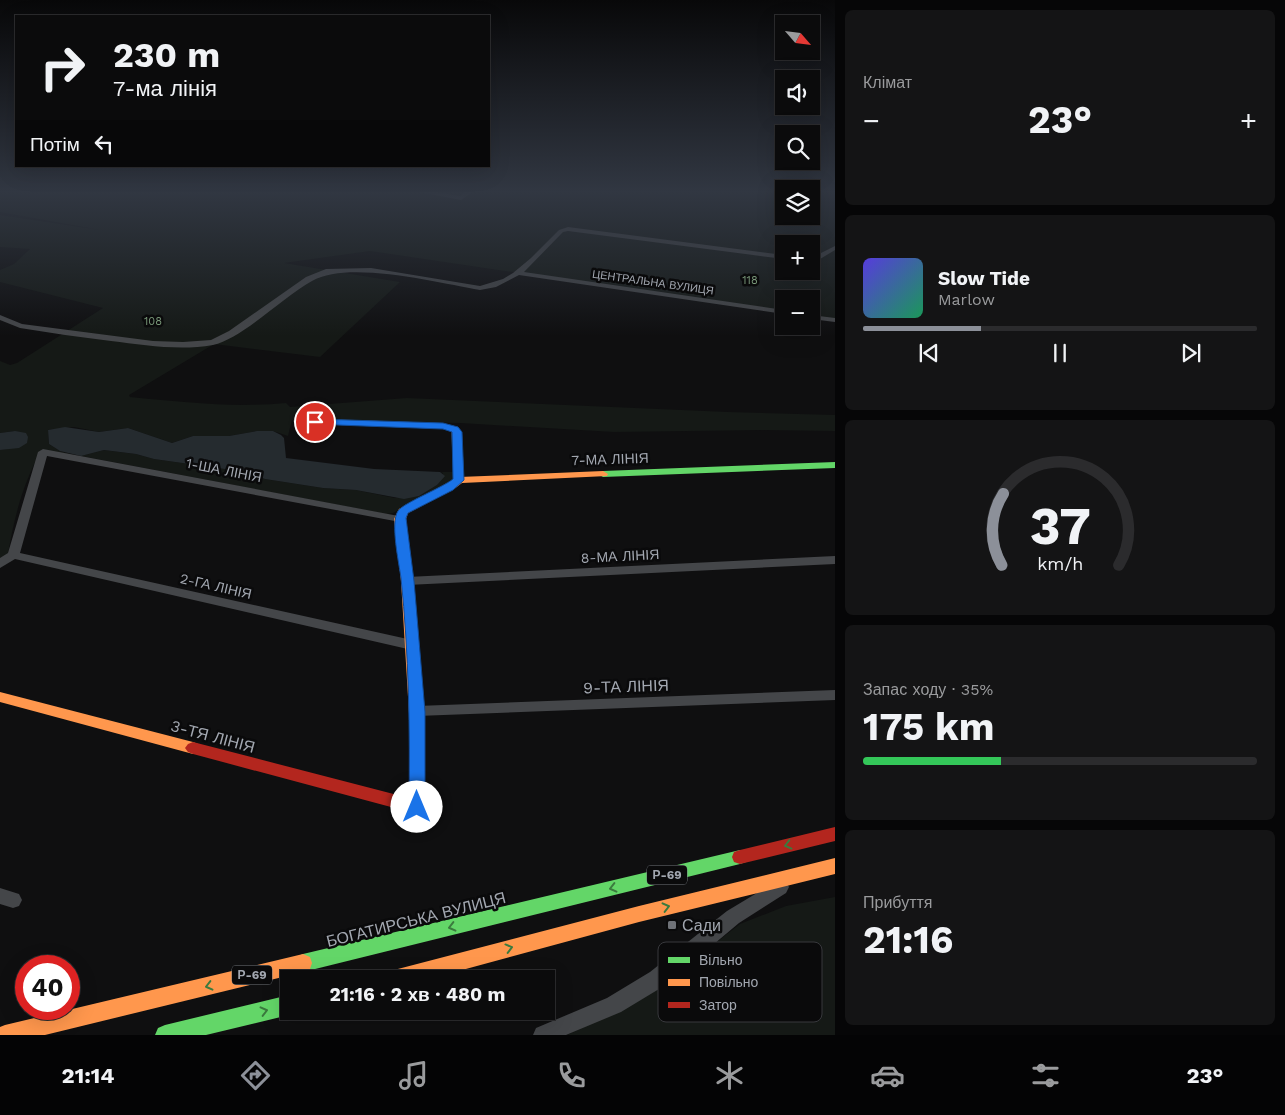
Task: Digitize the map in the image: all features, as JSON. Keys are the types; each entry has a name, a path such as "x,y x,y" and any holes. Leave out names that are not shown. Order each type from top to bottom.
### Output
{"street":[{"path":"0,317 20,326 153,344 213,342 232,333 309,279 329,271 359,269 480,288 509,281 553,239"},
{"path":"656,239 775,256"},
{"path":"820,258 829,250 835,248"},
{"name":"ЦЕНТРАЛЬНА ВУЛИЦЯ","path":"519,273 775,311"},
{"path":"820,318 835,320"},
{"path":"298,421 434,426 455,429 457,432 459,480"},
{"name":"1-ША ЛІНІЯ","path":"12,555 42,452 400,518"},
{"name":"7-МА ЛІНІЯ","path":"400,518 403,511 450,487 459,480 835,466"},
{"path":"400,518 408,581 418,712"},
{"path":"0,564 12,555"},
{"name":"2-ГА ЛІНІЯ","path":"12,555 412,645"},
{"name":"8-МА ЛІНІЯ","path":"408,581 835,560"},
{"name":"9-ТА ЛІНІЯ","path":"418,712 835,694"},
{"name":"3-ТЯ ЛІНІЯ","path":"0,697 417,807 418,712"},
{"name":"БОГАТИРСЬКА ВУЛИЦЯ","path":"5,1035 835,834"},
{"name":"Р-69","path":"428,970 647,912 835,866"},
{"path":"702,942 733,917 801,873"},
{"path":"543,1035 614,1005 658,978"},
{"path":"166,1035 280,1007"}],"green space":[{"path":"0,239 775,239 775,280 820,280 820,239 835,239 835,320 820,318 820,290 775,290 775,311 370,251 284,263 400,282 320,357 214,344 129,395 130,397 208,404 286,403 290,407 407,398 835,415 835,431 614,432 460,423 292,420 288,436 273,431 257,431 229,436 193,436 172,443 128,428 99,432 74,427 48,430 49,444 60,451 74,455 41,451 20,501 8,554 0,561 0,450 8,449 15,431 0,433 0,361 10,365 17,363 103,308 0,282 0,270 14,264 30,249 0,247"},
{"path":"104,450 246,472 265,479 323,488 356,490 395,498 419,496 437,485 443,473 440,472 455,472 451,483 393,513 386,514 81,456"},
{"path":"835,897 835,1035 567,1035 596,1021 658,984 658,1022 822,1022 822,942 717,942 740,924 786,906"}],"shaded area":[{"path":"65,427 99,432 128,428 172,443 193,436 229,436 257,431 273,431 284,438 286,458 374,469 440,472 445,476 437,485 419,496 404,499 356,490 323,488 265,479 246,472 154,459 136,454 104,450 81,456 60,451 49,444 48,430"},
{"path":"15,431 26,433 28,437 27,443 19,448 0,450 0,433"}],"traffic: fast":[{"path":"603,474 835,465"},
{"path":"303,963 740,857"},
{"path":"165,1035 280,1007"}],"traffic: slow":[{"path":"417,730 407,581 400,519 403,511 450,487 459,480 603,474"},
{"path":"0,697 193,748"},
{"path":"428,970 639,914 835,866"},
{"path":"5,1035 303,963"}],"traffic: jam":[{"path":"193,748 417,807 417,730"},
{"path":"740,857 835,834"}],"place":[{"name":"Сади","path":"672,925"}],"route":[{"path":"315,422 443,426 455,429 457,432 459,480 450,487 403,511 400,518 408,581 418,712 417,807"}],"park label":[{"name":"118","path":"750,280"},
{"name":"108","path":"153,321"}]}
